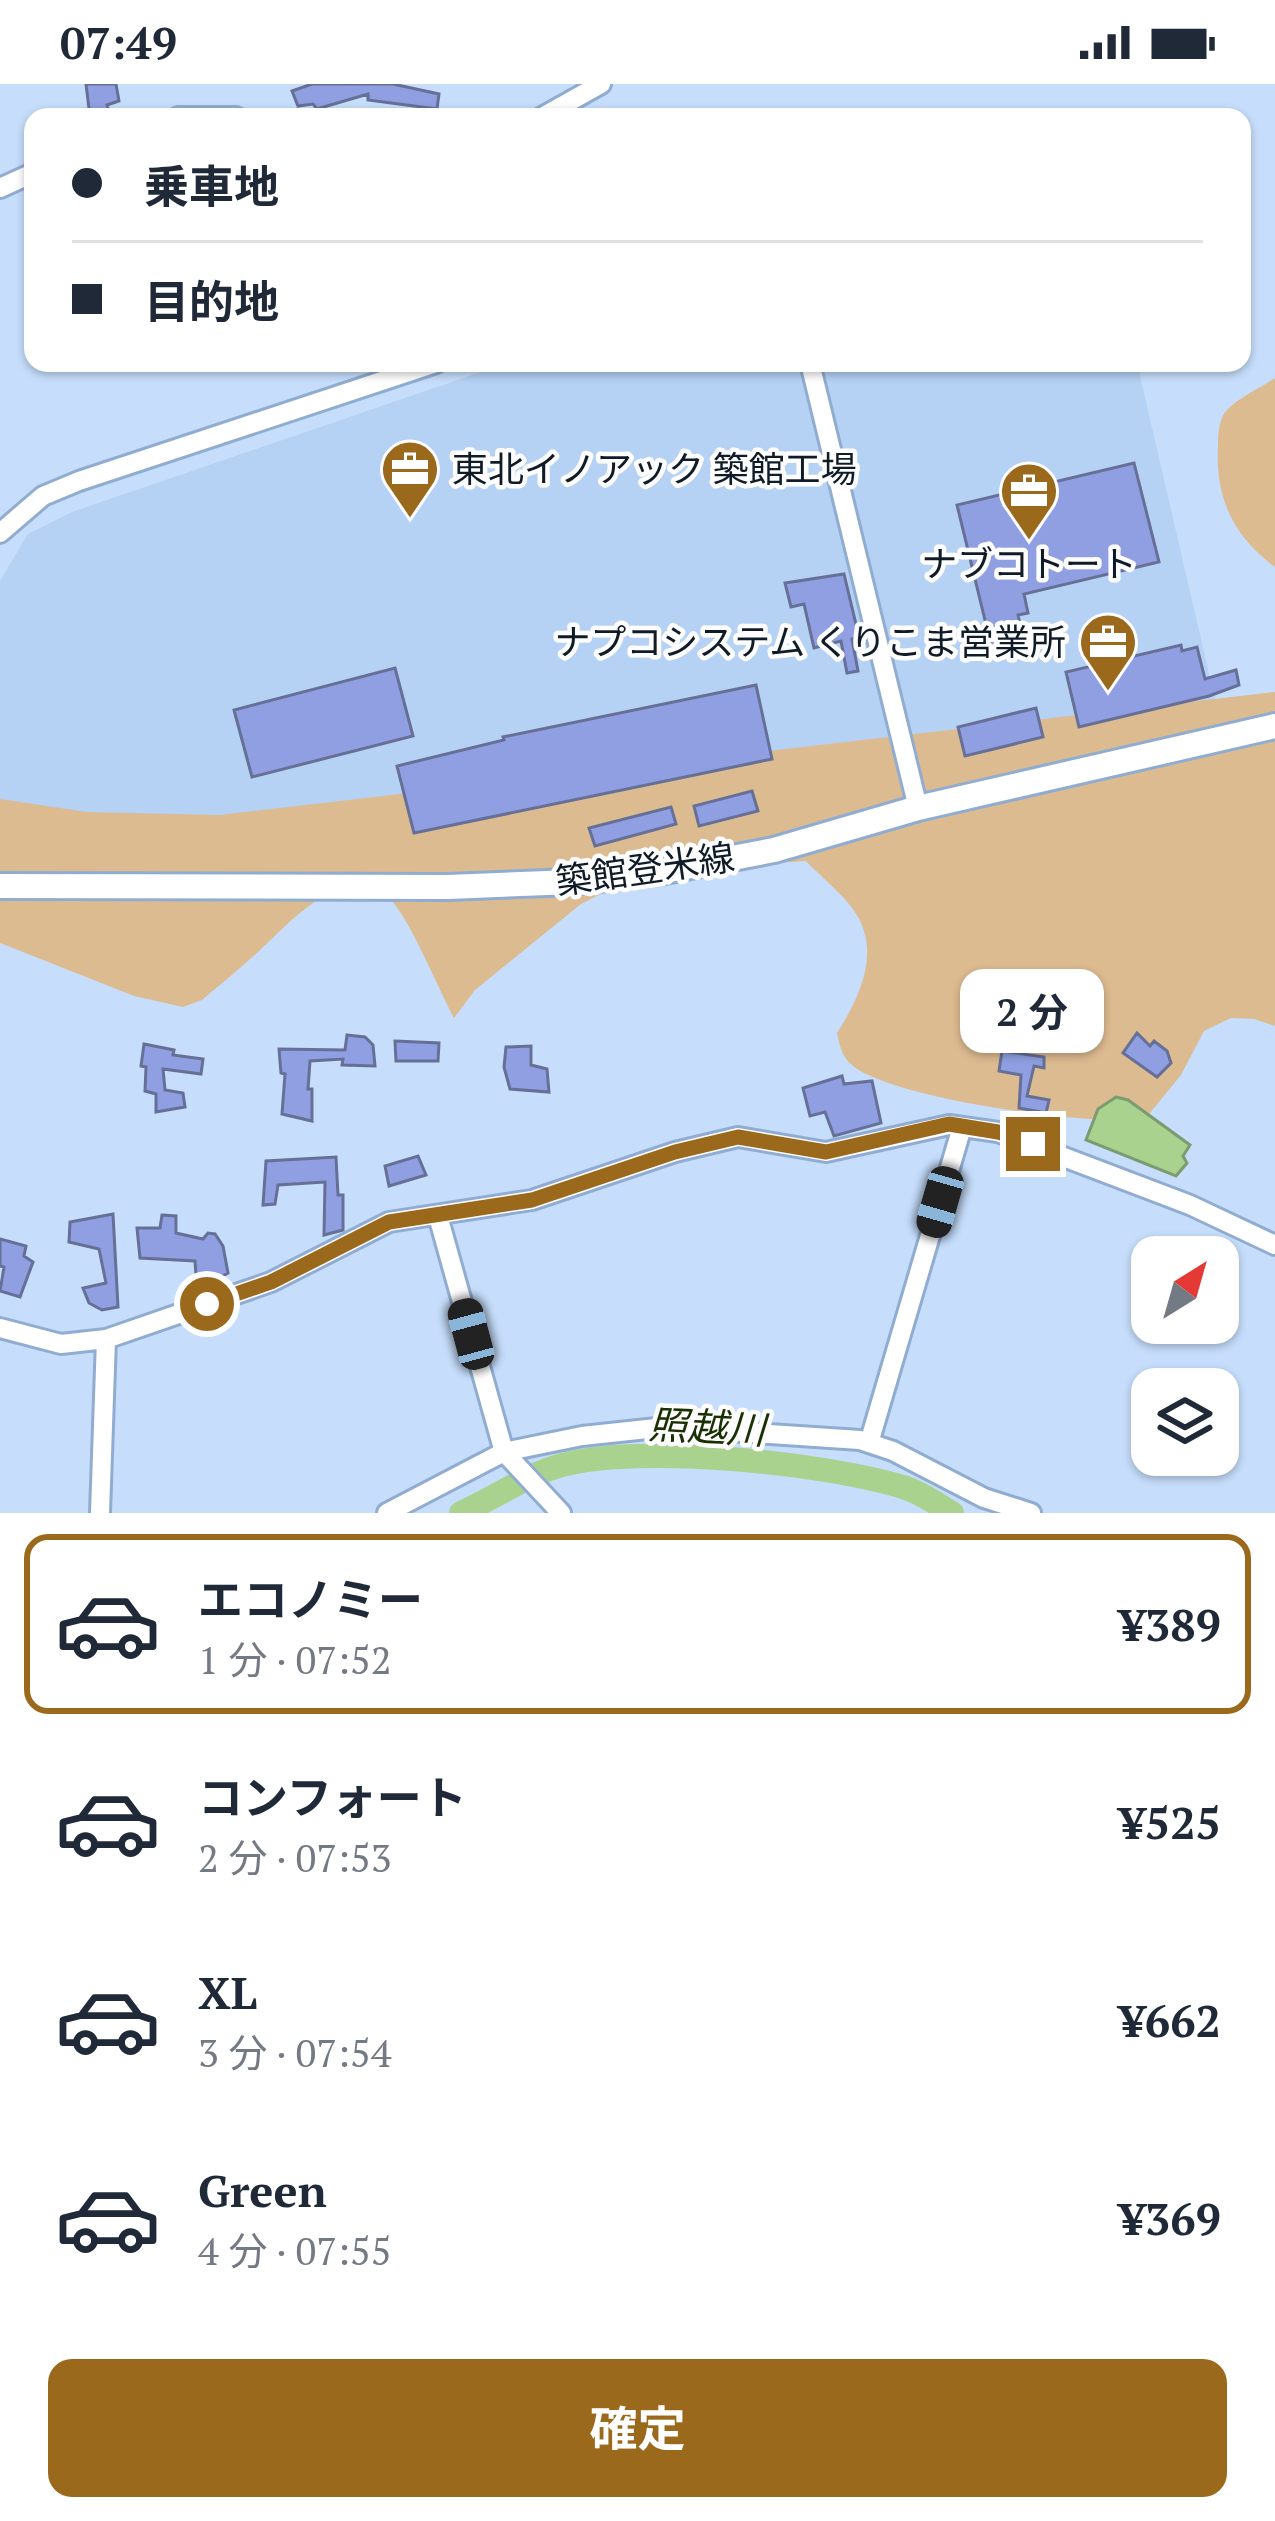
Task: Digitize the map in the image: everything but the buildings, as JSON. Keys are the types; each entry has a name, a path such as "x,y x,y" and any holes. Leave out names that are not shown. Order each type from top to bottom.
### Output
{"main road":[{"name":"築館登米線","path":"0,886 448,887 573,882 659,872 774,850 918,808 1275,726"}],"street":[{"path":"558,108 601,84"},
{"path":"0,533 44,496 79,481 409,372"},
{"path":"812,372 918,808"},
{"path":"0,1328 61,1344 106,1339 271,1282 389,1222 532,1200 675,1152 738,1137 826,1152 949,1124 962,1126 1033,1144 1190,1205 1275,1245"},
{"path":"869,1443 962,1126"},
{"path":"438,1216 510,1460 561,1513"},
{"path":"100,1513 106,1339"},
{"path":"387,1513 510,1460 581,1436 666,1427 831,1436 869,1443 984,1498 1030,1513"}],"shaded area":[{"path":"481,372 1139,372 1220,721 819,820 0,815 0,581 28,534 72,512"},
{"path":"1275,378 1275,567 1238,529 1224,499 1218,464 1224,413"},
{"path":"1275,692 1275,1026 1231,1018 1204,1031 1181,1075 1145,1119 994,1108 908,1089 853,1066 843,1055 837,1033 864,977 864,932 847,902 806,861 647,871 581,904 475,990 454,1018 400,912 375,888 358,885 321,897 202,1000 183,1007 134,996 0,943 0,799 87,812 220,815"},
{"path":"1116,1097 1128,1100 1190,1145 1183,1156 1187,1163 1176,1176 1086,1140 1098,1109"}],"waterway":[{"name":"照越川","path":"461,1513 562,1465 638,1456 732,1459 828,1470 903,1487 952,1513"}],"place":[{"name":"東北イノアック 築館工場","path":"410,520"},
{"name":"ナブコトート","path":"1029,542"},
{"name":"ナプコシステム くりこま営業所","path":"1108,693"}],"route":[{"path":"207,1304 271,1282 389,1222 532,1200 675,1152 738,1137 826,1152 949,1124 1033,1144"}]}
